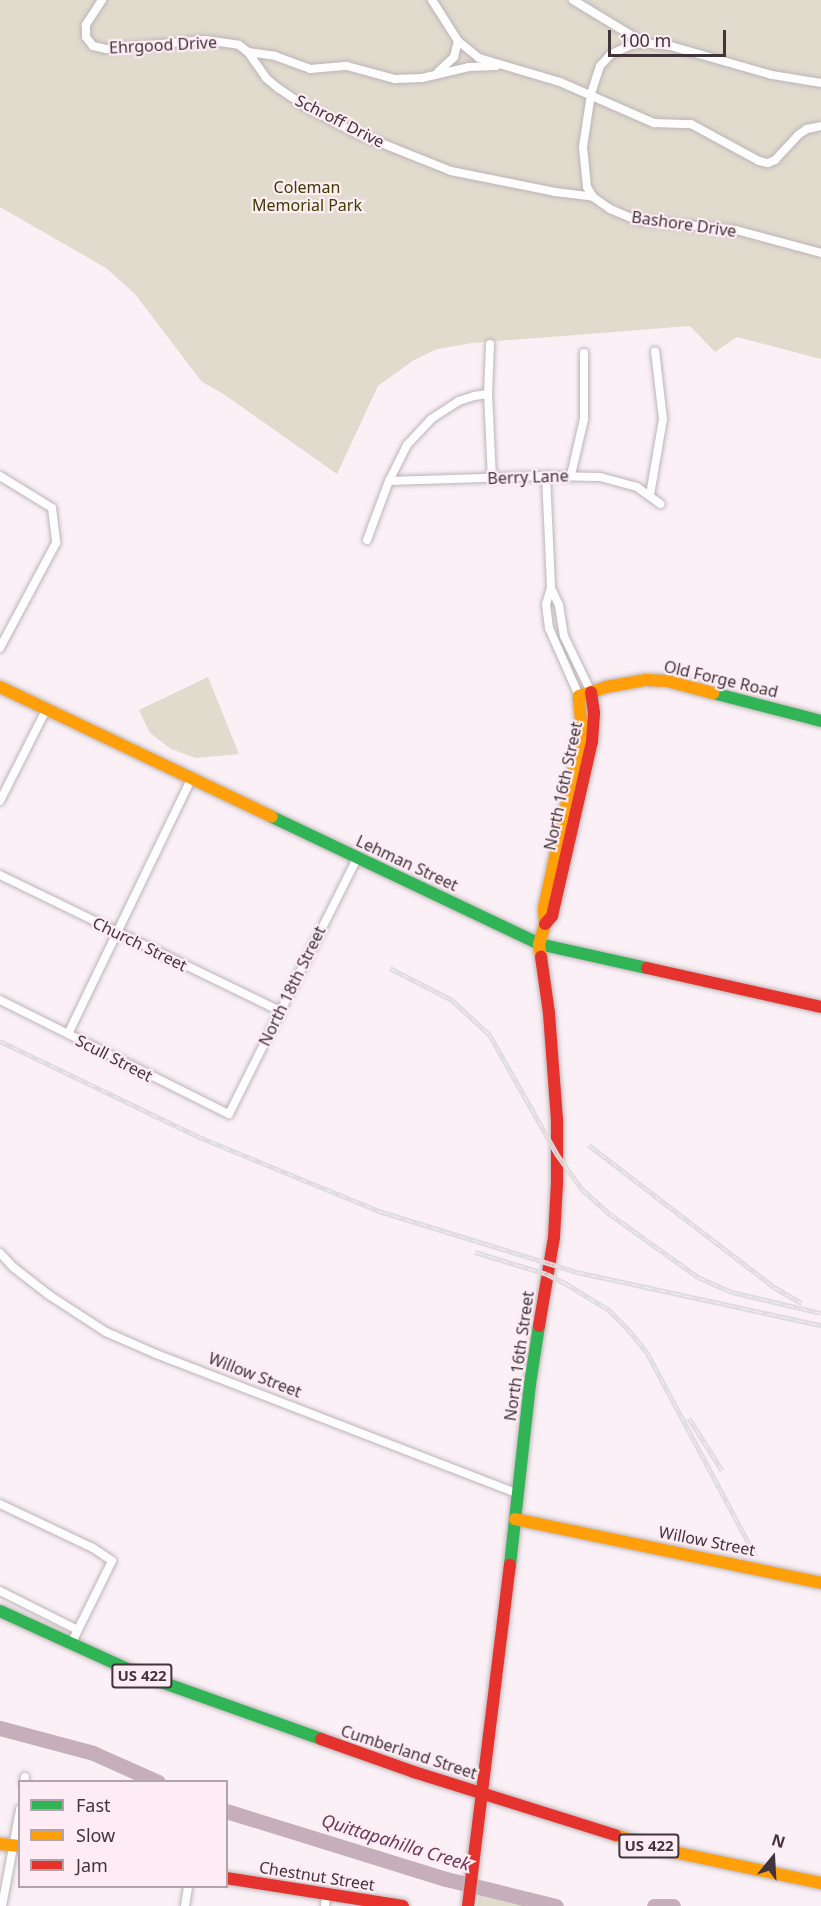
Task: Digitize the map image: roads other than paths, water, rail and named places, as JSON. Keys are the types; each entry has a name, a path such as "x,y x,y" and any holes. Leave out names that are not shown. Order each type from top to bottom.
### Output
{"main road":[{"name":"Old Forge Road","path":"585,694 646,680 667,681 821,721"},
{"name":"Lehman Street","path":"0,687 539,944 821,1007"},
{"name":"North 16th Street","path":"468,1904 530,1384 554,1236 557,1184 554,1068 539,944 545,924 544,908 582,733 585,694"},
{"name":"Willow Street","path":"515,1520 821,1583"},
{"name":"Cumberland Street","path":"0,1611 184,1692 482,1793 659,1849 821,1883"},
{"path":"0,1844 17,1846"},
{"name":"Chestnut Street","path":"228,1878 403,1906"}],"street":[{"name":"Ehrgood Drive","path":"102,0 86,25 86,37 93,46 106,49 217,41 239,45 248,52"},
{"path":"432,0 458,41 479,58 551,79 591,94 654,123 691,124 753,159 768,163 789,148 798,135 819,126"},
{"path":"573,0 644,43"},
{"path":"435,75 454,57 458,41"},
{"path":"593,197 587,186 583,155 591,94 600,66 610,55 631,45 644,43 671,46 772,75 821,83"},
{"name":"Schroff Drive","path":"248,52 268,54 310,69 347,66 395,79 499,65"},
{"name":"Schroff Drive","path":"248,52 266,78 278,88 306,107 356,133 452,171 555,192 593,197"},
{"name":"Bashore Drive","path":"593,197 610,209 636,220 736,230 821,253"},
{"path":"490,344 488,394 492,479"},
{"path":"650,495 663,419 661,386 655,351"},
{"path":"572,475 584,419 584,353"},
{"path":"367,540 389,482 407,445 431,419 459,401 488,394"},
{"name":"Berry Lane","path":"389,482 572,475 623,481 650,495 660,504"},
{"path":"0,476 52,508 56,543 0,648"},
{"name":"North 16th Street","path":"546,476 551,588 546,604 549,628 585,694"},
{"path":"0,801 46,710"},
{"path":"68,1035 192,778"},
{"name":"North 18th Street","path":"229,1114 357,858"},
{"name":"Church Street","path":"0,875 280,1011"},
{"name":"Scull Street","path":"0,1000 229,1114"},
{"name":"Willow Street","path":"0,1253 13,1267 49,1295 106,1332 156,1354 518,1494"},
{"path":"0,1504 93,1548 112,1561 71,1644"},
{"path":"0,1591 78,1630"},
{"path":"2,1906 17,1846"},
{"path":"184,1906 188,1888"},
{"path":"325,1906 326,1892"}],"waterway":[{"name":"Quittapahilla Creek","path":"0,1728 93,1753 154,1780"},
{"name":"Quittapahilla Creek","path":"228,1812 446,1879 556,1906"},
{"name":"Quittapahilla Creek","path":"654,1906 673,1906"}],"railway":[{"path":"390,968 452,1000 490,1035 557,1154 582,1189 610,1214 698,1277 732,1292 821,1313"},
{"path":"0,1041 197,1136 379,1211 577,1272 821,1325"},
{"path":"589,1145 774,1287 802,1303"},
{"path":"475,1252 547,1274 565,1283 609,1310 628,1329 648,1354 756,1556"},
{"path":"689,1418 722,1470"}],"park label":[{"name":"Coleman Memorial Park","path":"307,196"}]}
